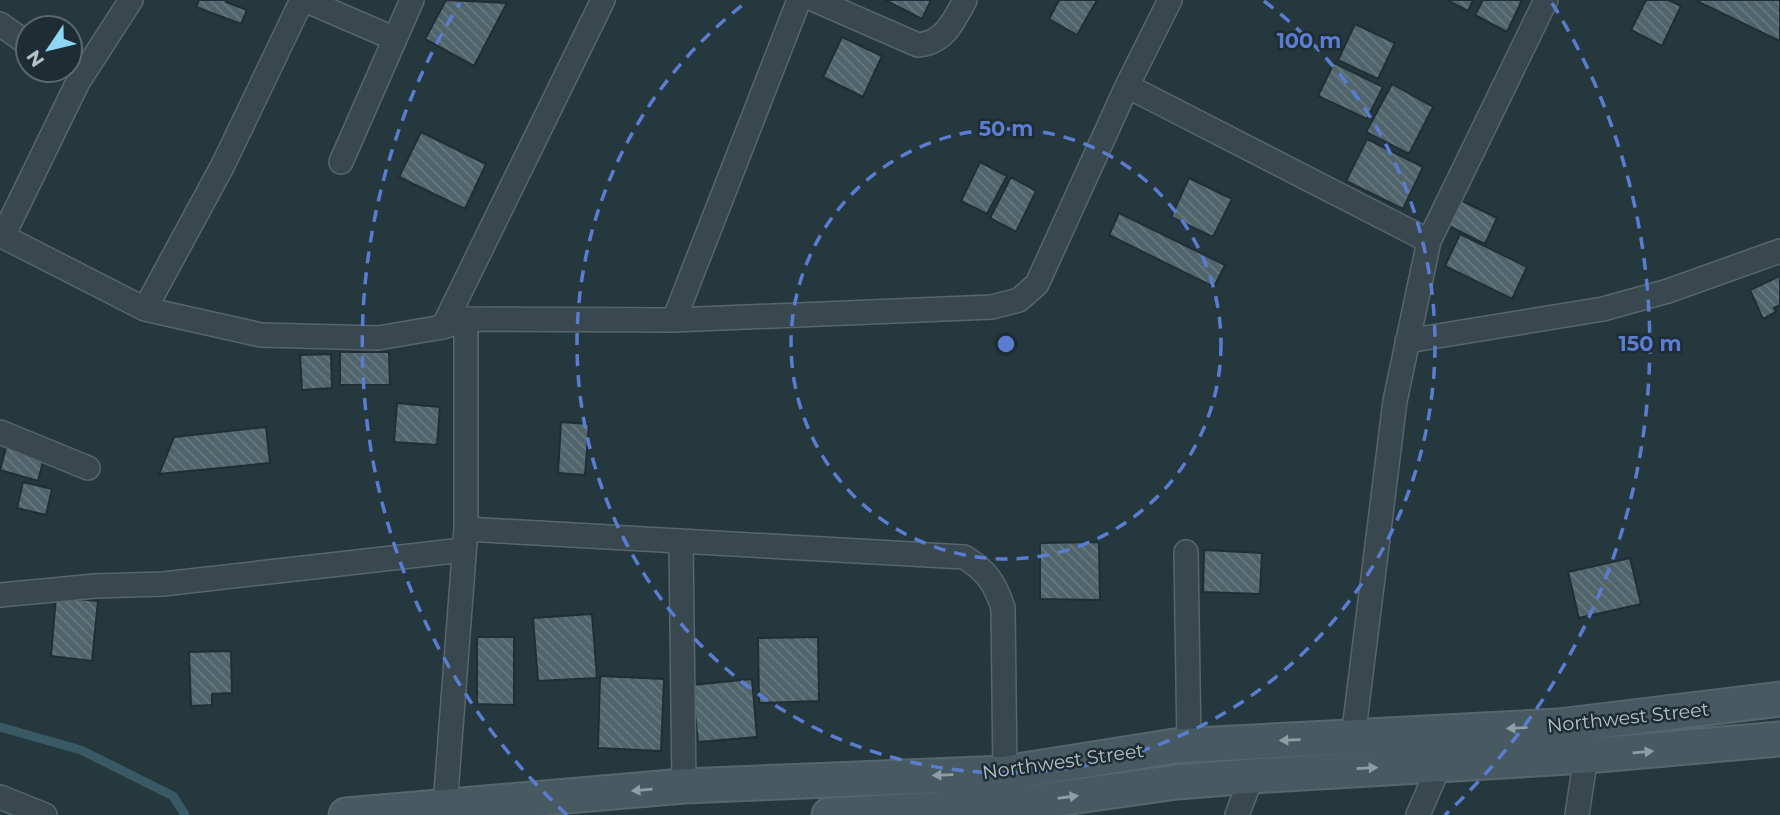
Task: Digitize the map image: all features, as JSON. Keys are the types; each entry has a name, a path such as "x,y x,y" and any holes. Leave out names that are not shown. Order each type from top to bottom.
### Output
{"main road":[{"name":"Northwest Street","path":"346,815 684,786 1005,773 1130,751 1189,745 1559,726 1780,699"},
{"name":"Northwest Street","path":"829,815 1012,810 1177,782 1586,757 1780,738"}],"street":[{"path":"84,59 131,0"},
{"path":"145,309 223,164 303,0 395,39"},
{"path":"341,162 412,0"},
{"path":"443,327 603,0"},
{"path":"674,320 799,0"},
{"path":"815,0 918,45 929,44 951,27 965,0"},
{"path":"67,84 1,235 145,309 261,335 378,338 443,327 466,319 674,320 992,307 1019,300 1037,284 1127,86 1170,0"},
{"path":"1353,738 1395,401 1429,241 1546,0"},
{"path":"1127,86 1429,241"},
{"path":"1407,341 1603,309 1668,291 1780,251"},
{"path":"446,806 464,540 466,319"},
{"path":"0,432 88,468"},
{"path":"0,595 95,586 163,584 464,540 681,543 964,557 984,569 996,586 1003,608 1005,773"},
{"path":"681,543 684,786"},
{"path":"1186,552 1189,745"},
{"path":"1577,815 1586,757"},
{"path":"1418,815 1440,764"},
{"path":"1237,815 1252,776"},
{"path":"0,797 45,815"}],"building":[{"path":"199,0 227,0 226,2 247,10 241,24 196,7"},
{"path":"446,0 507,3 474,66 425,39"},
{"path":"885,0 931,0 922,19"},
{"path":"1059,0 1097,0 1077,35 1049,19"},
{"path":"1447,0 1473,0 1468,11"},
{"path":"1483,0 1522,0 1507,32 1475,15"},
{"path":"1646,0 1668,0 1681,6 1662,46 1631,30"},
{"path":"1695,0 1780,0 1780,41"},
{"path":"1355,24 1395,43 1378,79 1338,60"},
{"path":"842,37 882,56 863,97 823,77"},
{"path":"1334,63 1383,87 1367,119 1318,96"},
{"path":"1392,84 1433,107 1409,154 1366,132"},
{"path":"421,132 486,164 465,209 399,177"},
{"path":"1367,139 1423,167 1403,209 1346,181"},
{"path":"980,162 1007,176 987,214 961,201"},
{"path":"1011,177 1036,191 1016,232 990,218"},
{"path":"1189,178 1232,199 1213,237 1171,217"},
{"path":"1458,199 1497,218 1485,244 1445,224"},
{"path":"1119,213 1225,265 1214,287 1109,235"},
{"path":"1460,234 1527,267 1512,299 1445,266"},
{"path":"1780,276 1780,305 1774,308 1776,312 1763,319 1750,290"},
{"path":"340,352 389,352 390,385 340,385"},
{"path":"331,354 332,388 302,390 300,355"},
{"path":"397,403 440,407 437,445 394,442"},
{"path":"561,422 589,424 585,475 558,473"},
{"path":"266,427 270,463 159,474 174,437"},
{"path":"7,444 45,454 38,481 0,470"},
{"path":"23,482 52,489 46,515 17,508"},
{"path":"1099,542 1100,600 1040,599 1040,543"},
{"path":"1204,550 1262,553 1260,594 1203,592"},
{"path":"1630,558 1641,604 1579,618 1568,572"},
{"path":"56,597 98,601 92,661 51,656"},
{"path":"592,614 597,678 538,681 533,618"},
{"path":"477,637 514,637 514,705 477,704"},
{"path":"818,637 819,701 759,703 758,638"},
{"path":"231,651 232,693 212,694 212,705 191,706 189,652"},
{"path":"600,676 664,679 661,751 598,748"},
{"path":"752,679 757,737 698,742 692,685"}],"waterway":[{"path":"0,727 81,750 173,796 185,815"}]}
